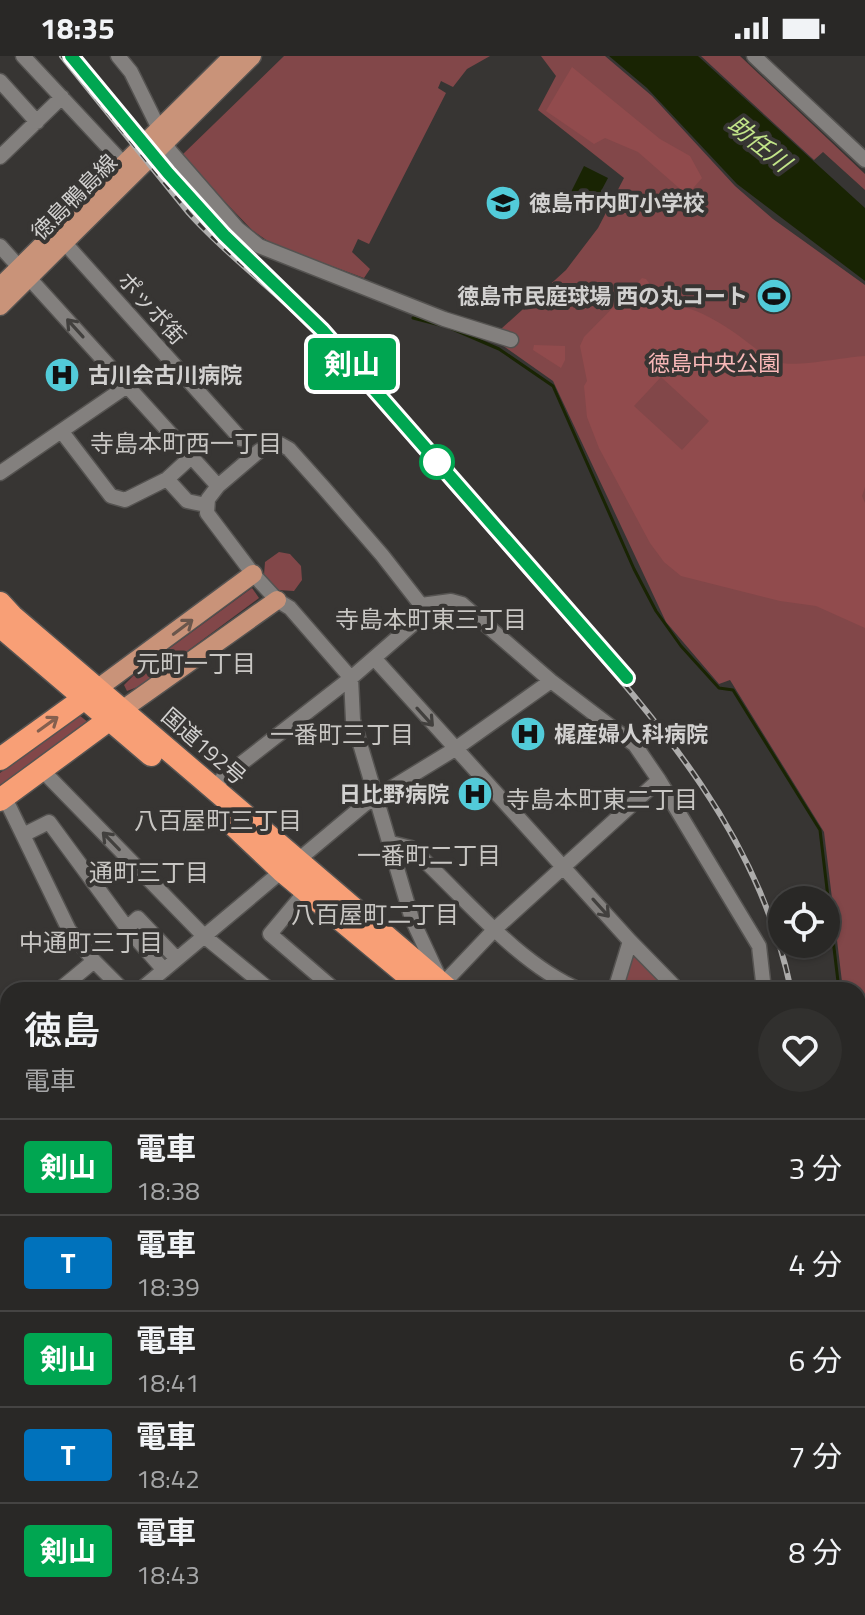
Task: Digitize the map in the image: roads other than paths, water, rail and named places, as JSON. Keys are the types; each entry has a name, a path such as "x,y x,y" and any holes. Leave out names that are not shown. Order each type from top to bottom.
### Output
{"highway":[{"name":"国道192号","path":"0,603 90,694"},
{"name":"国道192号","path":"0,626 90,694 227,819 430,982"},
{"path":"0,757 90,694"},
{"name":"国道192号","path":"115,715 213,788 289,866 306,891 429,982"},
{"path":"2,799 115,715"}],"main road":[{"name":"徳島鴨島線","path":"0,287 63,241 233,56"},
{"name":"徳島鴨島線","path":"0,306 24,272 123,163 162,134 252,56"},
{"path":"90,694 253,574"},
{"path":"115,715 277,600"}],"street":[{"path":"23,56 123,163"},
{"path":"118,56 131,72 170,152 238,229 259,246 444,319 511,340"},
{"path":"754,56 865,160"},
{"path":"0,81 37,122"},
{"path":"0,157 62,97"},
{"name":"ポッポ街","path":"63,241 241,439"},
{"path":"0,246 218,486"},
{"path":"0,473 127,386"},
{"path":"62,432 111,496 125,500 167,479 191,457"},
{"path":"213,788 334,694 351,678 419,619 421,605 382,555 285,446 275,444 259,451 218,486 206,505 209,517 253,574 277,600 290,608 351,678 353,720 412,919 435,982"},
{"path":"167,479 187,501 206,505"},
{"path":"421,605 451,601 462,604 551,681 635,745 759,946 763,982"},
{"path":"374,658 670,982"},
{"path":"150,982 308,849 377,796 455,749 551,681"},
{"path":"43,771 204,936 260,982"},
{"path":"445,982 495,929 659,780"},
{"path":"2,799 69,930 115,982"},
{"path":"23,835 49,822 127,928 164,970"},
{"path":"391,843 411,848 495,929 565,982"},
{"path":"306,891 270,934 326,982"},
{"path":"127,928 138,918 177,959"},
{"path":"617,982 630,941"},
{"path":"69,982 94,961"}],"water":[{"name":"助任川","path":"609,56 698,56 865,208 865,281 737,184 647,88"},
{"path":"584,166 608,178 590,212 567,200"}],"waterway":[{"path":"413,318 440,325"},
{"path":"448,327 499,349 553,386 634,569 656,611 681,646 719,688 733,690 820,830 838,982"}],"railway":[{"path":"62,56 189,213 323,339 654,720 723,820 752,873 775,930 789,982"}],"train":[{"name":"剣山","path":"71,56 168,173 250,262 322,330 627,678"}],"place":[{"name":"徳島市内町小学校","path":"503,203"},
{"name":"徳島市民庭球場 西の丸コート","path":"774,296"},
{"name":"古川会古川病院","path":"62,375"},
{"name":"梶産婦人科病院","path":"528,734"},
{"name":"日比野病院","path":"475,794"}],"district":[{"name":"寺島本町西一丁目","path":"186,444"},
{"name":"寺島本町東三丁目","path":"431,620"},
{"name":"元町一丁目","path":"196,664"},
{"name":"一番町三丁目","path":"342,735"},
{"name":"寺島本町東二丁目","path":"602,800"},
{"name":"八百屋町三丁目","path":"218,821"},
{"name":"一番町二丁目","path":"429,856"},
{"name":"通町三丁目","path":"149,873"},
{"name":"八百屋町二丁目","path":"375,915"},
{"name":"中通町三丁目","path":"91,943"}],"park label":[{"name":"徳島中央公園","path":"714,363"}]}
